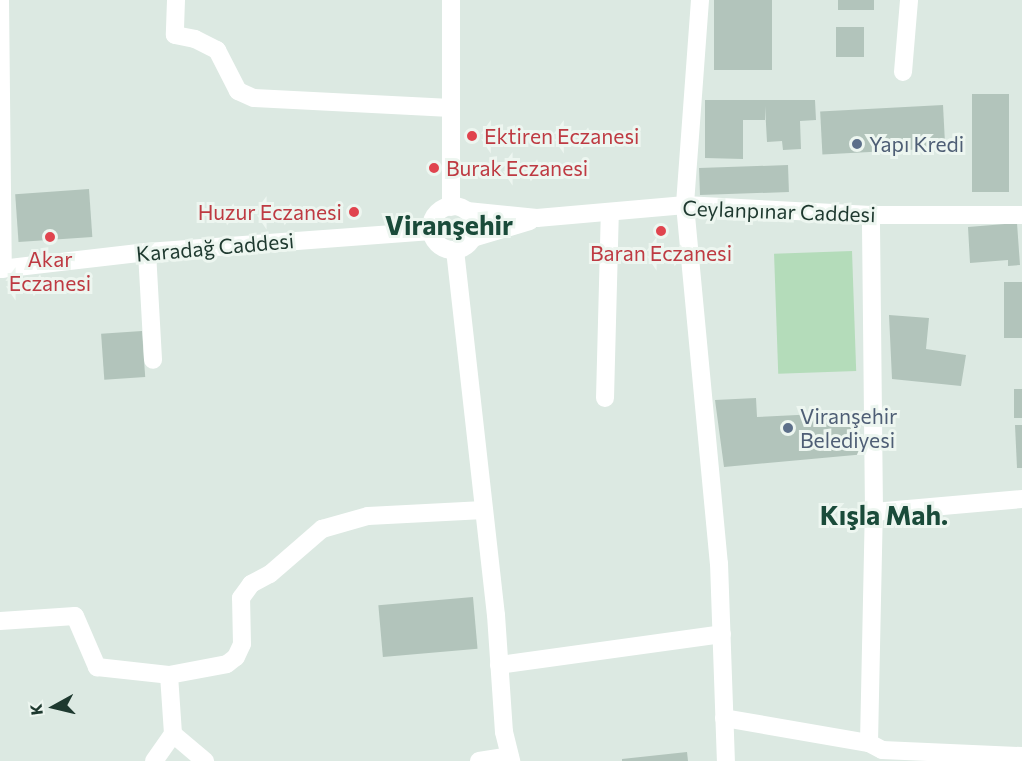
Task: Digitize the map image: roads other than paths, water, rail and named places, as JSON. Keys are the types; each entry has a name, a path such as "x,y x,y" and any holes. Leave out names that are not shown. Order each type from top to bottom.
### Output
{"street":[{"path":"0,0 2,269"},
{"path":"176,0 175,35 195,39 217,50 238,91 254,98 451,108"},
{"path":"451,0 451,108 459,209 475,224 473,238"},
{"path":"700,0 685,205 719,563 726,761"},
{"path":"903,72 909,0"},
{"name":"Ceylanpınar Caddesi","path":"537,218 685,205 871,215 1022,215"},
{"path":"459,209 537,218 473,238 463,248 455,250 442,247 431,231 439,212 459,209"},
{"path":"605,398 610,212"},
{"path":"871,215 878,751"},
{"name":"Karadağ Caddesi","path":"2,269 147,252 431,231"},
{"path":"455,250 510,758 479,761"},
{"path":"147,252 153,360"},
{"path":"874,512 1022,500"},
{"path":"0,621 75,616 97,667 169,675 227,664 236,657 243,644 241,598 251,584 270,574 322,529 368,516 484,510"},
{"path":"500,665 722,634"},
{"path":"154,761 173,734 169,675"},
{"path":"724,718 878,751 1022,756"},
{"path":"173,734 205,761"}],"place":[{"name":"Ektiren Eczanesi","path":"472,136"},
{"name":"Yapı Kredi","path":"857,144"},
{"name":"Burak Eczanesi","path":"434,168"},
{"name":"Huzur Eczanesi","path":"354,212"},
{"name":"Baran Eczanesi","path":"661,231"},
{"name":"Akar Eczanesi","path":"50,237"},
{"name":"Viranşehir Belediyesi","path":"788,428"}],"district":[{"name":"Viranşehir","path":"449,225"},
{"name":"Kışla Mah.","path":"884,515"}]}
